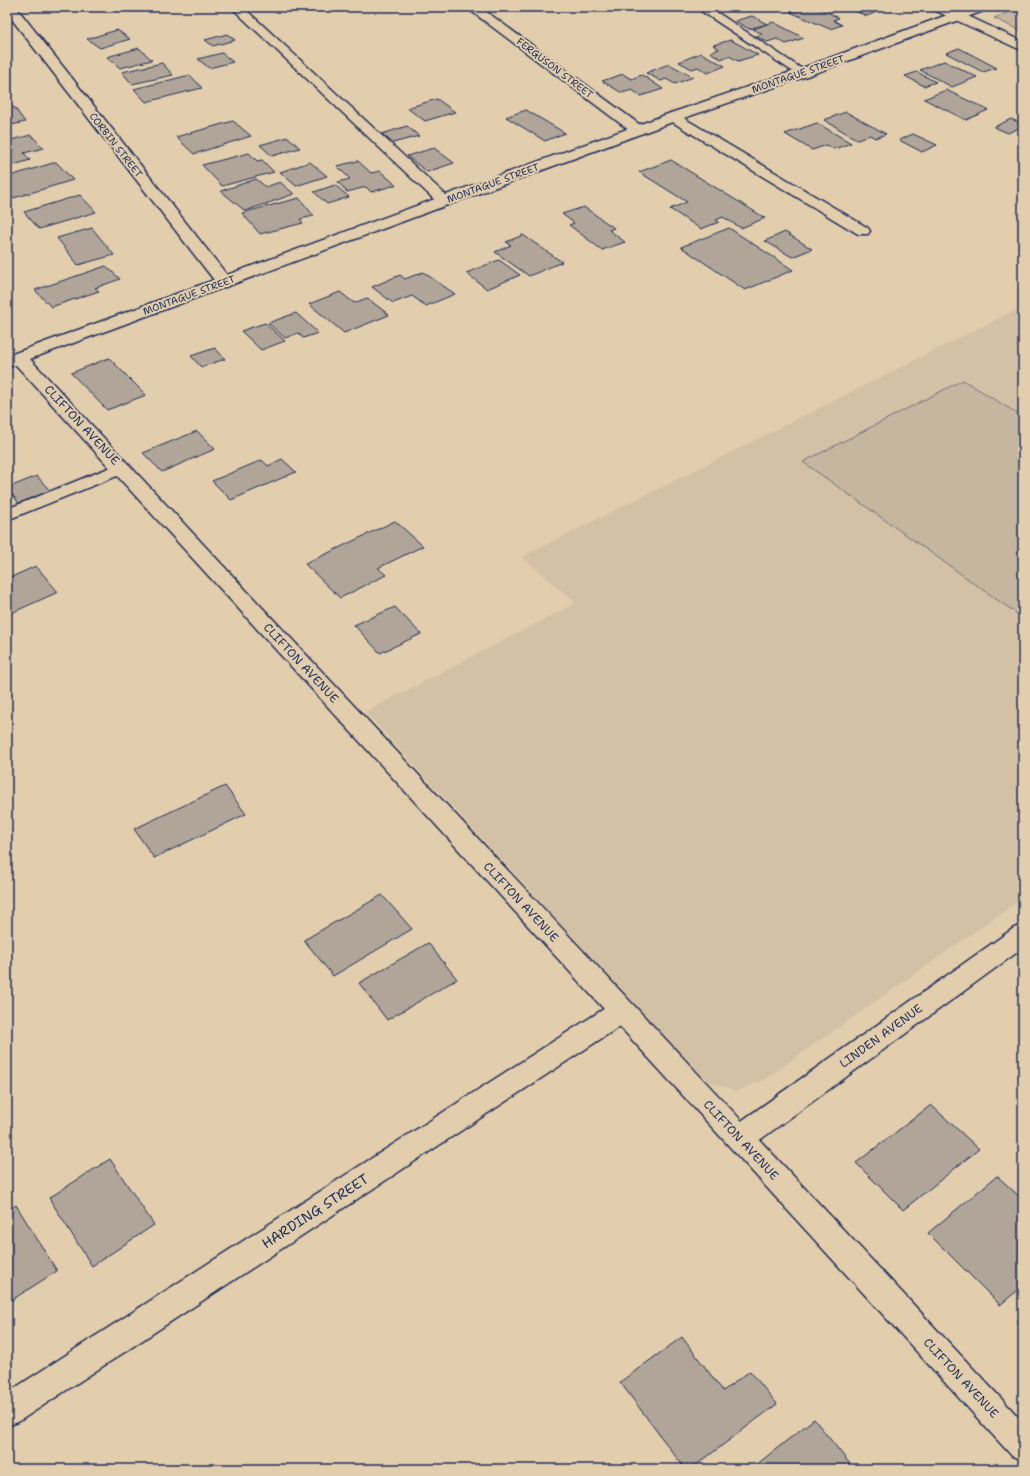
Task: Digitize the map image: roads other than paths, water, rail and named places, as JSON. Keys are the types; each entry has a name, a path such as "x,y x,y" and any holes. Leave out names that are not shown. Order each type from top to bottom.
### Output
{"street":[{"name":"CORBIN STREET","path":"9,7 224,282"},
{"name":"FERGUSON STREET","path":"472,7 638,130"},
{"path":"939,7 1023,47"},
{"name":"MONTAGUE STREET","path":"13,360 673,117 802,73 981,7"},
{"name":"CLIFTON AVENUE","path":"13,360 121,468 1023,1445"},
{"name":"LINDEN AVENUE","path":"740,1138 1023,935"},
{"name":"HARDING STREET","path":"7,1411 622,1011"}],"lane":[{"path":"237,7 444,201"},
{"path":"701,7 802,73"},
{"path":"673,117 864,231"},
{"path":"7,515 121,468"}]}
